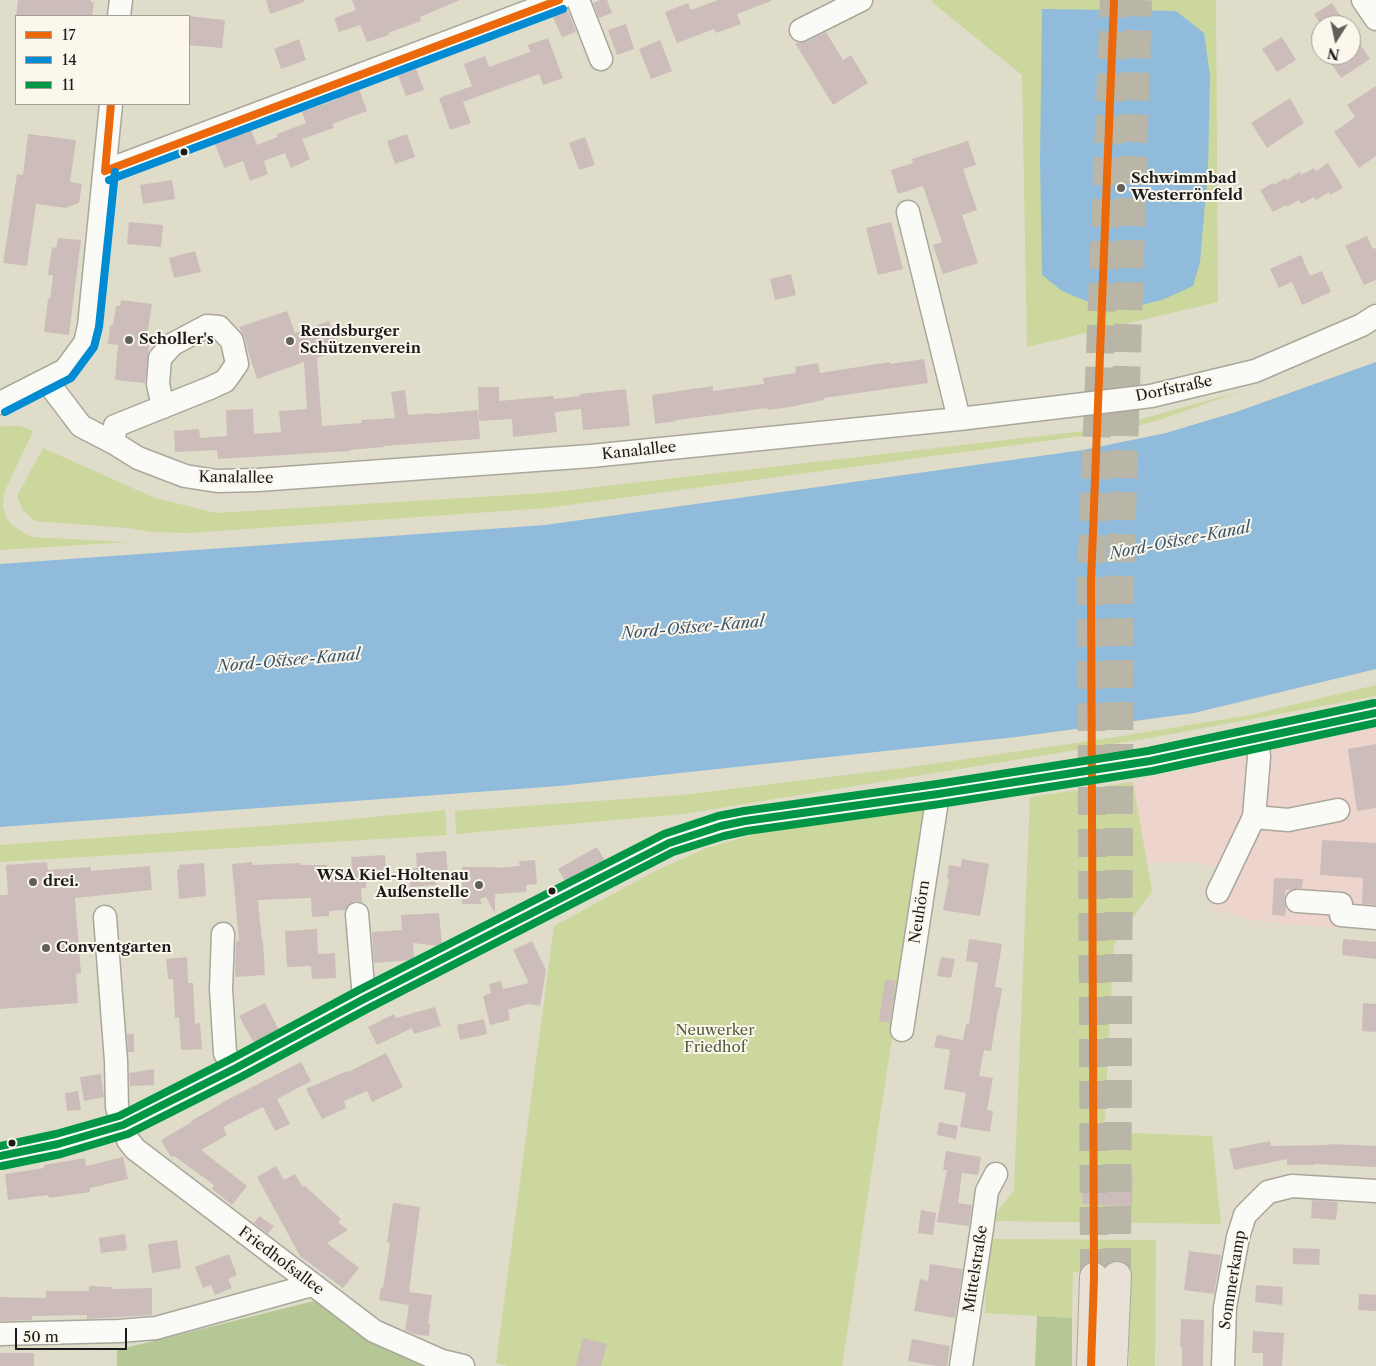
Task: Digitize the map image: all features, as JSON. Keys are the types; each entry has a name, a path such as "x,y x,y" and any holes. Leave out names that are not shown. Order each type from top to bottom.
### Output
{"highway":[{"path":"1091,1366 1105,1276 1113,1366"}],"street":[{"path":"119,15 121,0"},
{"path":"105,171 559,0"},
{"path":"578,0 601,59"},
{"path":"801,30 861,0"},
{"path":"1363,0 1376,20"},
{"path":"0,403 55,375 85,343 89,326 111,105"},
{"path":"908,212 959,419"},
{"name":"Dorfstraße","path":"959,419 1151,396 1255,371 1376,316"},
{"name":"Kanalallee","path":"55,375 81,426 138,458 185,476 217,480 258,480 591,456 959,419"},
{"path":"114,443 115,426 163,407"},
{"path":"0,1156 58,1144 123,1125 669,844 721,826 1150,761 1376,713"},
{"path":"1218,892 1254,817 1258,757 1257,738"},
{"name":"Neuhörn","path":"902,1030 938,794"},
{"path":"1254,817 1288,820 1338,810"},
{"path":"1297,901 1341,904 1341,914 1376,918"},
{"path":"357,914 364,1000"},
{"name":"Friedhofsallee","path":"105,917 116,1061 117,1107 128,1140 136,1149 374,1331 442,1361 463,1366"},
{"path":"222,934 221,989 225,1053 234,1069"},
{"name":"Mittelstraße","path":"961,1366 987,1191 996,1174"},
{"name":"Sommerkamp","path":"1224,1366 1225,1307 1238,1237 1245,1215 1268,1192 1292,1186 1376,1191"},
{"path":"0,1334 119,1332 156,1328 312,1285"}],"shaded area":[{"path":"1376,726 1376,929 1307,926 1258,921 1210,908 1228,870 1195,862 1147,863 1133,782"}],"green space":[{"name":"Schwimmbad Westerrönfeld","path":"932,0 1216,0 1218,302 1027,347 1022,75 933,3"},
{"path":"1242,391 1159,420 1083,436 546,508 190,533 152,532 128,528 35,521 23,510 17,496 43,448 155,498 216,513 545,493 1084,431 1134,421"},
{"path":"20,426 33,431 4,493 3,507 12,525 31,537 129,542 0,550 0,427"},
{"path":"1376,685 1376,696 1150,738 683,814 456,834 455,811 681,795 904,768 1250,715"},
{"path":"1133,782 1152,891 1114,944 1104,1132 1212,1136 1221,1224 990,1221 1014,1190 1030,797"},
{"name":"Neuwerker Friedhof","path":"927,808 842,1366 507,1366 496,1363 554,926 657,870 707,848 755,834"},
{"path":"445,810 447,835 0,862 0,845 321,822"},
{"path":"988,1239 1156,1240 1155,1366 1129,1366 1129,1274 1073,1272 1072,1318 985,1313"},
{"path":"314,1301 371,1341 428,1366 117,1366 117,1350"},
{"path":"1037,1316 1072,1318 1072,1366 1035,1366"}],"water":[{"name":"Schwimmbad Westerrönfeld","path":"1042,9 1176,11 1204,33 1210,75 1208,169 1200,262 1193,286 1162,300 1129,308 1091,303 1062,291 1042,275 1040,161"},
{"name":"Nord-Ostsee-Kanal","path":"1376,362 1376,669 1194,713 1016,737 559,786 0,827 0,564 545,525 1083,450 1166,433 1239,411"}],"building":[{"path":"18,0 91,0 91,2 94,2 92,15 16,15"},
{"path":"266,0 304,0 304,2 270,14"},
{"path":"352,0 460,0 420,17 421,21 367,42 360,25 339,32 334,18 356,10"},
{"path":"607,0 612,13 599,18 593,3"},
{"path":"718,0 771,1 737,14 741,24 716,33 714,29 677,43 665,12 688,3 691,10"},
{"path":"1332,3 1340,15 1315,15"},
{"path":"568,11 576,32 562,37 553,17"},
{"path":"190,16 225,20 222,48 190,45"},
{"path":"626,24 634,49 617,55 608,30"},
{"path":"826,32 843,60 851,55 868,83 833,105 795,43 806,42"},
{"path":"1282,37 1296,60 1277,72 1262,49"},
{"path":"548,38 563,78 543,85 539,74 463,102 471,123 450,130 439,98 472,86 464,64 485,56 489,67 530,52 528,45"},
{"path":"299,39 306,60 281,69 274,49"},
{"path":"660,40 672,71 651,79 639,49"},
{"path":"1361,46 1370,59 1361,65"},
{"path":"1332,65 1361,65 1341,78"},
{"path":"416,69 424,90 406,96 398,75"},
{"path":"1376,86 1376,156 1359,168 1334,132 1355,117 1347,105"},
{"path":"359,89 367,111 332,124 334,128 302,139 310,159 291,168 285,153 264,161 268,174 250,181 243,161 224,168 215,144 251,130 257,145 278,137 277,134 306,123 302,112"},
{"path":"1290,98 1304,123 1267,148 1251,123"},
{"path":"28,134 76,140 70,182 82,184 79,203 66,208 36,204 27,266 3,263 17,174 23,175"},
{"path":"407,134 415,157 395,164 387,141"},
{"path":"585,137 595,165 579,170 569,143"},
{"path":"968,141 976,165 963,169 977,210 962,215 978,263 943,274 933,245 942,242 923,186 898,194 891,170 913,163 912,159"},
{"path":"1328,163 1343,188 1330,195 1329,192 1316,200 1314,197 1301,204 1299,200 1273,212 1260,190 1273,183 1274,185 1285,178 1287,180 1300,172 1301,175 1314,168 1316,171"},
{"path":"172,180 175,199 143,204 140,185"},
{"path":"129,222 163,225 161,247 127,244"},
{"path":"891,222 903,269 878,275 866,228"},
{"path":"1367,236 1373,249 1376,248 1376,280 1364,285 1345,246"},
{"path":"58,238 81,240 69,335 44,332 53,275 48,275 52,247 56,248"},
{"path":"195,251 201,272 174,278 169,258"},
{"path":"1301,255 1310,276 1322,271 1331,292 1302,305 1292,282 1279,288 1270,269"},
{"path":"791,274 796,295 775,300 770,279"},
{"name":"Scholler's","path":"121,300 152,304 147,336 150,336 145,383 115,380 118,345 108,344 110,325 113,325 116,306 120,306"},
{"path":"287,311 295,333 329,321 339,350 317,358 322,426 362,423 361,420 395,418 391,392 405,390 408,415 478,410 480,439 384,446 350,451 218,459 217,450 175,452 174,431 199,429 200,438 227,436 226,410 253,409 254,434 281,432 279,411 307,409 304,362 257,379 245,338 239,327"},
{"path":"924,359 928,383 824,398 824,400 790,407 768,410 767,408 655,424 652,395 713,386 713,391 764,384 763,378 796,373 795,367 818,363 820,373 890,362 890,364"},
{"path":"478,387 499,387 499,401 553,396 554,399 626,389 630,426 583,430 581,409 555,412 557,432 513,437 512,419 479,421"},
{"path":"1376,744 1376,808 1357,811 1348,749"},
{"path":"1322,840 1376,843 1376,905 1362,904 1363,878 1320,875"},
{"path":"597,847 605,861 565,881 558,869"},
{"path":"446,851 448,876 435,877 436,885 410,887 410,869 417,868 416,853"},
{"path":"385,855 386,878 366,879 366,888 361,888 362,902 350,903 345,910 329,911 329,916 312,917 311,898 258,900 265,975 235,977 236,941 239,941 232,864 252,862 252,865 301,863 301,865 327,865 327,871 352,870 351,857"},
{"path":"962,859 989,864 980,916 943,910 949,879 947,879 949,865 961,867"},
{"path":"535,860 537,884 526,885 526,892 495,894 495,914 486,897 480,899 482,904 462,904 462,867 495,868 520,866 519,861"},
{"path":"47,862 48,870 91,867 91,871 150,866 152,890 75,898 81,973 76,974 78,1003 0,1009 0,895 8,895 6,865"},
{"path":"204,863 206,896 179,899 177,870 179,865"},
{"path":"1274,878 1303,879 1302,888 1286,890 1284,901 1286,907 1285,916 1272,915"},
{"path":"439,913 442,945 413,943 414,959 374,963 372,932 402,930 401,915"},
{"path":"317,929 318,954 335,953 336,978 312,979 311,966 287,967 285,931"},
{"path":"969,939 1002,944 995,987 1002,988 999,1009 991,1051 984,1050 979,1076 993,1078 987,1110 993,1111 990,1132 960,1127 966,1093 944,1089 950,1050 934,1047 937,1035 963,1040 966,1024 969,1024 978,963 966,961"},
{"path":"1343,939 1376,942 1376,959 1342,955"},
{"path":"532,941 546,970 540,1006 528,1004 508,1010 510,1020 490,1025 483,996 491,993 489,984 501,981 503,989 529,983 513,950"},
{"path":"187,957 188,983 193,983 195,1024 200,1023 202,1049 181,1050 179,1018 175,1018 173,979 168,979 166,959"},
{"path":"941,957 955,959 951,978 937,976"},
{"path":"885,979 896,981 890,1023 879,1021"},
{"path":"265,1003 279,1030 254,1043 239,1016"},
{"path":"1363,1003 1376,1004 1376,1032 1362,1031"},
{"path":"435,1007 441,1026 414,1034 412,1028 377,1045 368,1027 394,1014 396,1018"},
{"path":"484,1019 487,1034 460,1040 457,1025"},
{"path":"127,1034 134,1034 134,1052 128,1052"},
{"path":"386,1053 403,1087 372,1102 367,1091 344,1101 346,1108 322,1119 306,1089 348,1072"},
{"path":"301,1062 311,1081 277,1099 290,1124 275,1131 263,1107 223,1127 227,1135 201,1150 247,1186 232,1205 212,1189 214,1185 174,1156 171,1157 161,1140 221,1103"},
{"path":"154,1069 154,1085 130,1086 129,1073"},
{"path":"101,1074 104,1097 84,1101 80,1077"},
{"path":"78,1091 81,1110 67,1111 65,1093"},
{"path":"939,1122 958,1126 956,1139 937,1135"},
{"path":"1270,1141 1271,1146 1329,1144 1376,1146 1376,1167 1314,1164 1287,1165 1287,1159 1234,1170 1229,1149"},
{"path":"946,1151 981,1157 978,1175 962,1173 958,1203 972,1205 969,1226 937,1222 947,1170 943,1170"},
{"path":"123,1157 128,1179 90,1188 90,1192 49,1198 48,1195 8,1200 5,1174 44,1168 44,1165 85,1158 86,1166"},
{"path":"276,1166 284,1180 295,1174 303,1187 305,1186 341,1219 338,1222 348,1230 327,1243 359,1268 343,1288 300,1256 257,1177"},
{"path":"1083,1172 1133,1174 1132,1206 1082,1204"},
{"path":"1312,1200 1338,1202 1336,1220 1311,1218"},
{"path":"393,1203 420,1207 409,1292 432,1295 428,1324 430,1324 429,1336 414,1334 405,1330 409,1305 379,1300 381,1287 383,1288 390,1243 387,1242"},
{"path":"921,1210 936,1213 933,1235 918,1233"},
{"path":"259,1216 274,1226 268,1234 254,1223"},
{"path":"125,1234 127,1250 101,1253 99,1238"},
{"path":"177,1240 181,1268 152,1273 148,1244"},
{"path":"1293,1248 1320,1249 1319,1265 1293,1264"},
{"path":"1189,1251 1221,1255 1214,1294 1184,1290"},
{"path":"229,1254 237,1275 228,1279 232,1288 215,1295 211,1285 203,1288 195,1267"},
{"path":"930,1264 963,1269 955,1318 914,1311 920,1279 928,1281"},
{"path":"1256,1285 1283,1287 1282,1305 1255,1302"},
{"path":"89,1286 112,1287 112,1289 152,1288 152,1315 87,1319 87,1315 32,1316 32,1320 0,1321 0,1297 46,1298 46,1291 89,1291"},
{"path":"1359,1294 1376,1295 1376,1311 1358,1310"},
{"path":"1181,1319 1204,1320 1203,1366 1182,1366 1182,1347 1180,1347"},
{"path":"1253,1331 1284,1333 1282,1366 1263,1366 1263,1353 1252,1353"},
{"path":"583,1338 607,1344 601,1366 576,1366"},
{"path":"912,1339 950,1346 947,1366 908,1361"},
{"path":"0,1353 34,1353 34,1366 0,1366"}],"tunnel":[{"path":"1094,1277 1091,581 1114,0"},
{"path":"1117,1276 1120,580 1138,0"}],"transit line":[{"name":"17","path":"105,171 559,0"},
{"name":"17","path":"1091,1366 1094,1277 1091,581 1114,0"},
{"name":"14","path":"109,180 563,9"},
{"name":"17","path":"105,171 111,105"},
{"name":"14","path":"5,412 71,378 94,347 99,327 115,172"},
{"path":"0,1146 56,1134 119,1116 231,1059 359,990 664,834 718,816 1148,751 1374,703"},
{"name":"11","path":"0,1156 58,1144 123,1125 669,843 721,826 1150,761 1376,713"},
{"path":"2,1166 61,1154 128,1134 673,852 747,831 940,804 1152,771 1376,723"}],"place":[{"name":"Schwimmbad Westerrönfeld","path":"1121,188"},
{"name":"Scholler's","path":"129,340"},
{"name":"Rendsburger Schützenverein","path":"290,341"},
{"name":"drei.","path":"33,882"},
{"name":"WSA Kiel-Holtenau Außenstelle","path":"479,885"},
{"name":"Conventgarten","path":"46,948"}]}
